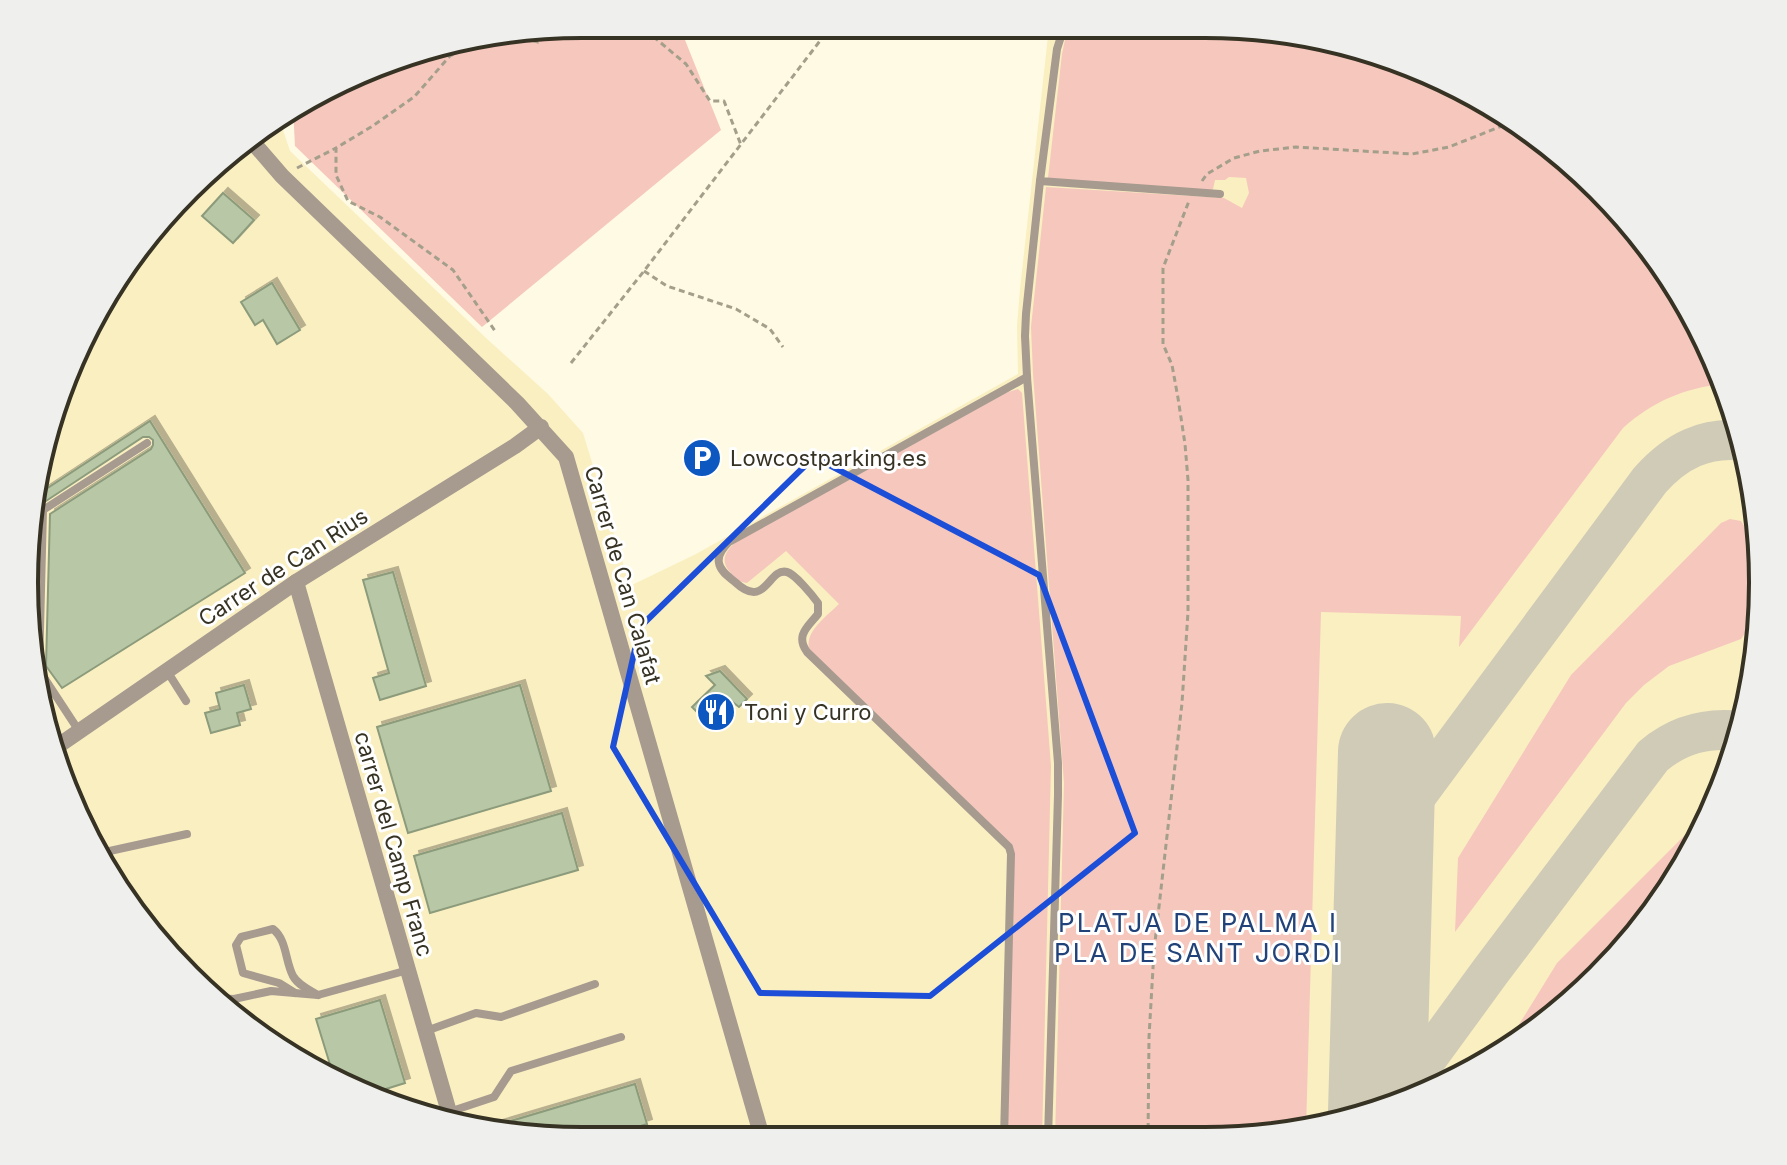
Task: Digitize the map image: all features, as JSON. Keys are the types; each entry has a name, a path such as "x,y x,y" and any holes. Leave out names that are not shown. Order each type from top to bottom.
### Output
{"street":[{"name":"Carrer de Can Calafat","path":"257,147 282,176 541,427 566,457 759,1127"},
{"name":"Carrer de Can Rius","path":"63,743 296,582 541,427"},
{"name":"carrer del Camp Franc","path":"296,582 448,1110"}],"lane":[{"path":"1048,1127 1058,763 1025,336 1040,181 1060,38"},
{"path":"1040,181 1220,194"},
{"path":"1004,1127 1009,847 807,652 801,636 818,614 819,607 791,574 784,571 762,589 750,592 742,589 724,572 718,559 729,542 1027,377"},
{"path":"43,510 147,443"},
{"path":"40,628 43,511"},
{"path":"166,670 186,701"},
{"path":"47,682 79,731"},
{"path":"109,851 187,834"},
{"path":"295,993 279,983 243,973 236,945 241,937 273,929 279,934 293,977 304,988 318,995"},
{"path":"232,999 271,991 318,995 408,970"},
{"path":"426,1031 476,1013 501,1017 595,984"},
{"path":"457,1112 494,1097 511,1071 621,1037"}],"path":[{"path":"655,38 686,64 710,101 724,101 741,145"},
{"path":"571,363 822,38"},
{"path":"282,176 336,148 414,97 455,54"},
{"path":"1148,1127 1154,951 1182,703 1188,612 1188,480 1172,365 1163,344 1163,268 1193,193 1207,174 1234,158 1296,147 1412,154 1449,147 1501,126"},
{"path":"336,148 336,175 348,201 380,217 453,270 495,331"},
{"path":"644,271 667,286 736,309 770,329 783,347"}],"highlighted area":[{"path":"814,457 1039,575 1135,833 930,996 760,993 613,747 640,627"}],"shaded area":[{"path":"684,38 721,130 482,327 295,146 294,121 374,79 476,48 547,39"},
{"path":"1048,38 1204,38 1276,43 1311,48 1413,79 1477,111 1564,173 1614,223 1657,280 1708,374 1739,476 1749,582 1739,689 1708,791 1657,885 1590,968 1507,1035 1445,1071 1380,1098 1311,1117 1240,1126 547,1126 476,1117 407,1098 374,1086 310,1054 251,1014 197,968 130,885 79,791 48,689 38,582 48,476 79,374 130,280 197,197 280,130 282,128 290,151 548,394 583,433 630,586 696,554 1018,374 1020,289"},
{"path":"1065,38 1240,39 1311,48 1345,57 1413,79 1445,94 1477,111 1536,151 1590,197 1614,223 1676,310 1712,386 1669,398 1623,428 1459,647 1461,616 1321,612 1306,1118 1240,1126 1055,1127 1064,783 1031,327 1046,187 1224,198 1242,208 1249,193 1246,178 1215,180 1210,191 1048,178"},
{"path":"1018,389 1022,393 1051,766 1042,1127 1007,1127 1012,845 809,649 814,630 839,604 786,551 747,583 734,577 725,560 736,542 1005,393"},
{"path":"1730,519 1741,521 1746,532 1749,582 1745,633 1741,639 1669,666 1626,703 1455,932 1458,858 1571,675 1721,523"},
{"path":"1688,832 1657,885 1614,942 1564,992 1517,1028 1557,963"}],"building":[{"path":"223,193 254,220 233,243 202,216"},
{"path":"272,283 300,330 277,344 263,320 255,325 241,302"},
{"path":"150,421 245,573 62,688 46,666 50,514 151,449 153,440 143,437 44,502 46,489"},
{"path":"393,572 426,686 380,700 373,678 389,673 363,580"},
{"path":"720,671 747,699 739,707 725,696 703,718 692,707 715,685 706,676"},
{"path":"244,685 251,709 237,713 240,725 211,733 205,713 220,709 216,693"},
{"path":"520,685 551,791 408,833 377,727"},
{"path":"562,813 578,870 430,913 414,856"},
{"path":"380,1000 405,1083 384,1090 330,1065 316,1019"},
{"path":"635,1084 647,1124 638,1127 582,1127 509,1122"}],"taxiway":[{"path":"1384,867 1393,836 1405,811 1650,480 1670,461 1692,448 1729,440"},
{"path":"1405,1089 1653,756 1683,737 1705,731 1728,730"}],"runway":[{"path":"1377,1099 1387,752"}],"place":[{"name":"Lowcostparking.es","path":"702,458"},
{"name":"Toni y Curro","path":"716,712"}],"district":[{"name":"PLATJA DE PALMA I PLA DE SANT JORDI","path":"1198,937"}]}
